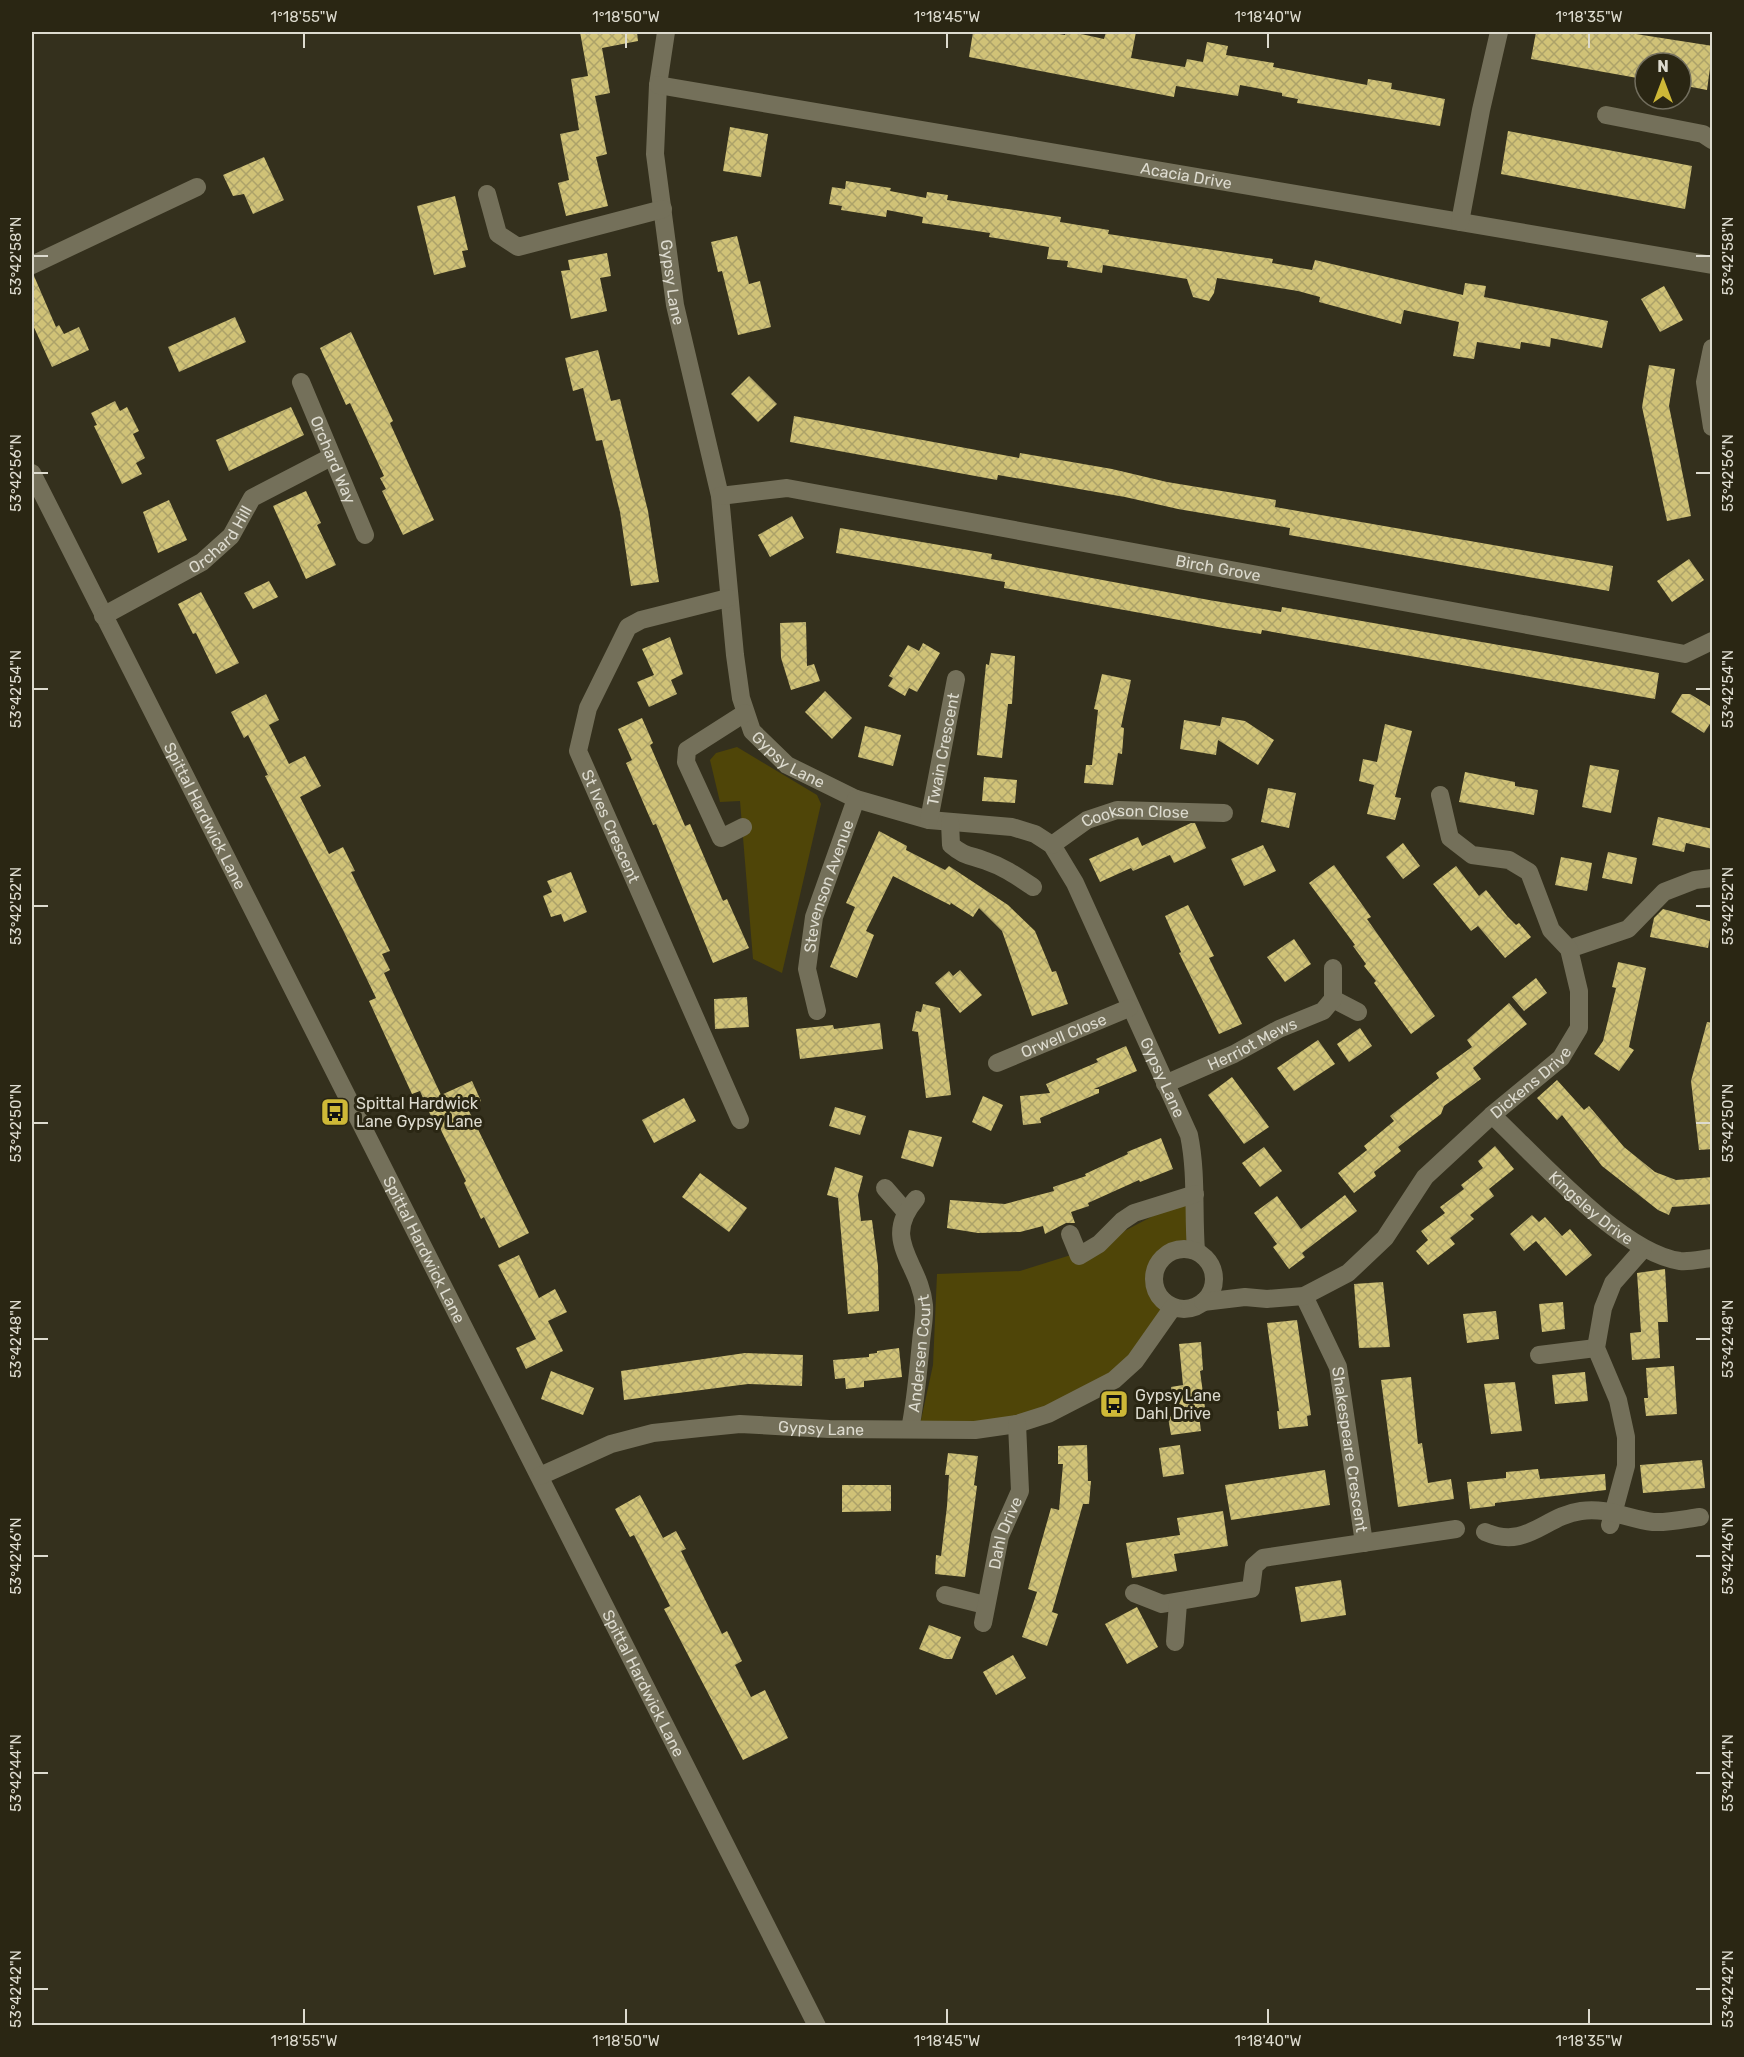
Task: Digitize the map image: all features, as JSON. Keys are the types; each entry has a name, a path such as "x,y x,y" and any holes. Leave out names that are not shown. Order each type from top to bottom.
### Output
{"street":[{"name":"Gypsy Lane","path":"666,32 658,84 655,154 675,305 720,496 728,598 745,713 752,731 787,765 856,799 929,820 1012,827 1035,834 1052,845 1075,883 1129,1008 1189,1135 1195,1164 1193,1215 1196,1251"},
{"path":"1460,222 1481,110 1499,32"},
{"name":"Acacia Drive","path":"658,84 1713,265"},
{"path":"1606,115 1703,134 1713,140"},
{"path":"32,265 197,187"},
{"path":"487,194 498,234 518,247 663,209"},
{"path":"1713,348 1705,382 1713,427"},
{"name":"Orchard Way","path":"301,382 365,535"},
{"name":"Orchard Hill","path":"103,616 202,562 231,536 252,498 332,457"},
{"name":"Spittal Hardwick Lane","path":"32,473 817,2025"},
{"name":"Birch Grove","path":"720,496 787,488 1685,654 1713,641"},
{"name":"St Ives Crescent","path":"728,598 641,620 628,627 588,708 578,751 740,1120"},
{"name":"Twain Crescent","path":"929,820 956,679"},
{"path":"743,827 721,838 686,762 687,750 745,713"},
{"name":"Dickens Drive","path":"1203,1302 1245,1297 1267,1299 1304,1296 1348,1273 1385,1238 1425,1177 1492,1115 1561,1058 1579,1028 1579,991 1569,949 1551,930 1529,872 1509,860 1472,855 1449,838 1440,795"},
{"name":"Stevenson Avenue","path":"817,1011 807,969 814,917 856,799"},
{"name":"Cookson Close","path":"1052,845 1087,820 1117,810 1224,813"},
{"path":"950,822 951,845 963,855 985,860 1010,871 1033,887"},
{"path":"1569,949 1628,929 1664,892 1695,880 1713,878"},
{"path":"1333,968 1333,999 1358,1012"},
{"name":"Herriot Mews","path":"1166,1084 1234,1054 1279,1029 1323,1011 1333,999"},
{"name":"Orwell Close","path":"998,1063 1129,1008"},
{"name":"Kingsley Drive","path":"1492,1115 1612,1228 1643,1249 1680,1261 1713,1258"},
{"name":"Andersen Court","path":"885,1188 910,1205 900,1230 901,1245 920,1288 924,1307 916,1396 910,1429"},
{"path":"1070,1234 1079,1256 1099,1244 1122,1221 1134,1213 1195,1194"},
{"name":"Gypsy Lane","path":"1173,1251 1193,1215"},
{"path":"1612,1518 1626,1466 1626,1437 1618,1400 1596,1348 1603,1308 1613,1283 1643,1249"},
{"path":"1173,1251 1196,1251 1209,1263 1214,1282 1213,1289 1203,1302 1192,1308 1173,1307 1161,1299 1157,1291 1155,1275 1160,1261 1173,1251"},
{"name":"Dickens Drive","path":"1214,1282 1245,1297"},
{"name":"Shakespeare Crescent","path":"1134,1593 1162,1604 1178,1604 1251,1589 1254,1566 1263,1558 1364,1543 1338,1367 1304,1296"},
{"name":"Gypsy Lane","path":"540,1476 611,1444 653,1433 740,1424 829,1429 975,1430 1017,1424 1048,1414 1114,1380 1135,1361 1173,1307"},
{"path":"1539,1355 1596,1348"},
{"name":"Dahl Drive","path":"945,1595 984,1614 993,1580 1000,1536 1020,1491 1017,1424"},
{"path":"1485,1532 1499,1538 1516,1537 1579,1511 1612,1518 1657,1522 1700,1517"},
{"path":"1364,1543 1456,1529"},
{"path":"1175,1642 1178,1604"}],"shaded area":[{"path":"737,747 817,795 821,804 782,973 753,959 740,801 720,802 710,760 716,753"},
{"path":"1195,1194 1189,1249 1169,1254 1157,1268 1156,1286 1167,1303 1135,1361 1048,1414 919,1429 933,1365 937,1274 1020,1271 1090,1249"}],"building":[{"path":"580,32 637,32 638,41 602,48 610,93 595,96 607,154 596,157 608,206 566,216 558,183 569,180 560,134 579,130 571,79 588,76"},
{"path":"973,32 1047,32 1065,35 1066,32 1072,32 1104,39 1106,32 1136,32 1131,58 1185,67 1187,59 1203,62 1207,42 1228,46 1226,55 1274,63 1273,67 1367,85 1368,79 1392,83 1391,89 1445,99 1440,126 1297,103 1298,99 1282,96 1282,93 1240,85 1238,96 1176,86 1174,97 969,57"},
{"path":"1536,32 1623,32 1713,46 1707,90 1693,87 1693,51 1633,51 1633,77 1531,59"},
{"path":"730,127 768,134 761,177 723,171"},
{"path":"1508,131 1692,166 1685,209 1501,174"},
{"path":"264,157 284,200 253,214 244,194 233,196 223,175"},
{"path":"846,181 891,188 890,191 926,198 927,192 948,195 947,200 1061,217 1060,222 1109,230 1108,234 1273,259 1272,263 1312,270 1315,260 1463,295 1465,283 1486,286 1484,297 1608,321 1602,348 1551,338 1550,347 1521,342 1520,349 1477,342 1474,359 1453,356 1459,322 1404,310 1401,324 1319,302 1320,297 1298,291 1217,278 1214,293 1209,301 1193,297 1187,279 1103,265 1102,273 1067,267 1068,261 1047,259 1049,247 989,237 990,233 922,223 923,217 887,210 886,217 841,210 842,206 829,204 832,187 845,189"},
{"path":"455,196 468,250 462,251 466,267 434,275 417,206"},
{"path":"737,236 749,284 760,281 771,327 738,335 722,271 718,272 711,242"},
{"path":"607,253 611,276 600,278 607,311 571,319 561,271 570,270 568,260"},
{"path":"32,276 34,276 56,327 59,325 64,334 79,327 89,350 52,367 32,323"},
{"path":"1664,286 1683,320 1660,332 1641,299"},
{"path":"235,317 246,342 179,372 168,347"},
{"path":"351,332 393,421 390,423 434,520 403,535 382,491 386,489 380,478 384,476 350,403 346,405 320,348"},
{"path":"598,350 611,401 620,399 648,511 659,582 631,586 620,512 602,440 596,441 583,388 573,391 565,358"},
{"path":"1649,365 1675,369 1669,406 1691,516 1667,521 1642,407"},
{"path":"749,376 777,404 758,422 731,394"},
{"path":"115,401 120,411 127,407 139,431 133,434 145,458 136,463 142,474 122,484 94,426 97,425 91,413"},
{"path":"291,407 304,435 229,471 216,440"},
{"path":"794,416 1019,458 1020,453 1112,469 1167,482 1276,500 1275,507 1613,566 1609,591 1289,535 1290,528 1178,509 1125,497 998,475 997,480 790,442"},
{"path":"306,491 321,523 317,525 336,565 306,579 273,506"},
{"path":"169,500 187,540 158,553 143,512"},
{"path":"792,516 804,538 770,557 758,535"},
{"path":"840,528 992,554 991,559 1209,600 1281,612 1282,607 1659,673 1655,699 1262,630 1261,634 1223,628 1004,588 1005,582 836,553"},
{"path":"1689,559 1704,580 1672,602 1657,581"},
{"path":"269,581 278,597 253,609 244,593"},
{"path":"201,592 239,663 216,674 196,633 193,634 178,604"},
{"path":"806,622 807,666 814,664 820,681 791,690 781,658 780,623"},
{"path":"670,637 683,674 671,680 677,694 649,707 637,682 654,675 642,649"},
{"path":"923,643 940,653 917,692 909,688 905,696 888,686 893,678 889,676 908,645 919,651"},
{"path":"991,653 1015,656 1012,704 1008,704 1002,758 977,755 986,664 989,665"},
{"path":"1102,674 1131,680 1121,727 1124,728 1122,754 1118,753 1113,785 1084,783 1086,765 1092,765 1098,710 1094,709"},
{"path":"825,691 852,718 832,739 805,712"},
{"path":"266,694 279,720 269,725 289,764 305,756 321,786 300,797 329,854 343,847 355,871 351,872 390,951 382,954 390,970 384,973 441,1095 472,1081 481,1101 467,1107 529,1233 499,1248 484,1217 481,1219 464,1183 466,1181 436,1120 433,1121 420,1091 412,1094 369,1001 376,998 265,776 268,775 248,735 244,738 231,712"},
{"path":"1682,694 1690,694 1713,708 1713,719 1704,733 1671,712"},
{"path":"1222,717 1245,721 1274,740 1258,765 1218,740 1216,755 1180,749 1184,720 1220,726"},
{"path":"642,718 653,743 650,745 685,826 690,824 723,901 727,899 749,948 713,963 656,824 653,825 626,763 632,760 618,729"},
{"path":"1385,724 1412,731 1395,797 1401,798 1395,820 1367,814 1374,785 1359,781 1363,759 1377,762"},
{"path":"865,726 901,735 893,766 858,757"},
{"path":"1590,765 1619,770 1611,813 1582,807"},
{"path":"1465,772 1515,782 1515,786 1538,790 1534,815 1459,802"},
{"path":"984,777 1017,780 1015,803 982,801"},
{"path":"1268,788 1296,793 1289,828 1261,822"},
{"path":"1658,817 1713,829 1713,849 1686,843 1684,852 1652,845"},
{"path":"1195,823 1206,848 1174,863 1170,855 1133,871 1131,868 1100,882 1089,859 1138,837 1142,846"},
{"path":"879,831 907,846 906,850 945,870 949,866 1008,905 1035,931 1052,972 1056,971 1068,1004 1032,1016 1002,931 979,908 973,917 951,903 950,905 893,876 866,931 874,935 857,978 830,967 855,907 846,903"},
{"path":"1403,843 1420,866 1403,879 1386,857"},
{"path":"1263,845 1276,871 1244,886 1231,859"},
{"path":"1608,852 1637,858 1632,884 1602,878"},
{"path":"1561,857 1592,863 1587,891 1555,885"},
{"path":"1334,865 1371,917 1367,919 1435,1016 1411,1034 1374,983 1376,981 1364,966 1366,964 1353,946 1355,945 1309,883"},
{"path":"1456,866 1479,896 1486,890 1508,917 1516,925 1519,923 1531,937 1505,958 1478,926 1471,931 1433,884"},
{"path":"571,872 587,912 564,922 561,914 551,917 543,896 552,892 547,881"},
{"path":"1188,905 1214,956 1209,958 1242,1024 1219,1034 1179,953 1181,952 1165,916"},
{"path":"1663,909 1713,922 1708,948 1650,937 1654,918"},
{"path":"1294,939 1311,964 1285,982 1267,957"},
{"path":"1618,962 1646,968 1629,1047 1634,1050 1619,1071 1594,1054 1603,1041 1616,988 1612,987"},
{"path":"960,970 982,995 960,1013 935,983 949,971 953,976"},
{"path":"1536,978 1547,993 1524,1011 1512,997"},
{"path":"747,997 749,1027 715,1029 714,999"},
{"path":"1509,1003 1527,1024 1473,1068 1481,1079 1444,1106 1441,1114 1398,1147 1401,1151 1374,1172 1376,1176 1354,1193 1338,1173 1367,1150 1364,1146 1394,1121 1390,1116 1439,1078 1436,1073 1472,1047 1467,1040"},
{"path":"923,1004 940,1008 951,1095 926,1098 918,1032 912,1031 916,1011 921,1012"},
{"path":"1707,1022 1713,1023 1713,1149 1699,1150 1691,1081"},
{"path":"880,1023 883,1049 800,1059 796,1029 833,1025 834,1029"},
{"path":"1360,1028 1372,1046 1349,1062 1337,1044"},
{"path":"1318,1040 1335,1064 1294,1091 1277,1068"},
{"path":"1126,1046 1137,1071 1094,1089 1099,1089 1099,1093 1040,1118 1041,1123 1023,1125 1020,1096 1050,1093 1046,1084 1098,1062 1096,1059"},
{"path":"1232,1077 1269,1127 1244,1144 1208,1095"},
{"path":"1557,1080 1584,1110 1589,1106 1624,1147 1655,1172 1676,1180 1713,1177 1713,1204 1672,1207 1669,1215 1658,1210 1602,1166 1562,1115 1557,1120 1537,1098"},
{"path":"983,1096 1003,1105 991,1131 972,1122"},
{"path":"684,1098 696,1121 654,1143 642,1120"},
{"path":"835,1107 866,1116 860,1135 829,1126"},
{"path":"909,1130 942,1137 933,1167 901,1158"},
{"path":"1161,1138 1173,1169 1140,1182 1139,1180 1088,1203 1089,1206 1071,1212 1075,1223 1066,1223 1045,1234 1043,1226 1020,1232 978,1233 947,1228 950,1200 1005,1204 1054,1191 1053,1187 1086,1176 1085,1174 1128,1154 1127,1152"},
{"path":"1495,1146 1514,1169 1489,1189 1494,1196 1470,1215 1474,1219 1450,1238 1455,1244 1428,1265 1416,1251 1428,1240 1421,1231 1445,1213 1440,1207 1464,1189 1461,1185 1483,1168 1478,1161"},
{"path":"1264,1147 1282,1171 1260,1187 1242,1163"},
{"path":"835,1167 863,1176 858,1195 861,1221 872,1220 878,1266 879,1311 848,1314 838,1198 827,1195"},
{"path":"700,1173 747,1208 729,1232 682,1197"},
{"path":"1345,1195 1357,1211 1302,1253 1305,1257 1289,1269 1273,1247 1277,1244 1254,1213 1277,1196 1301,1229"},
{"path":"1532,1215 1539,1222 1545,1217 1562,1236 1570,1229 1592,1255 1566,1276 1536,1241 1524,1251 1510,1234"},
{"path":"519,1255 539,1298 555,1289 567,1312 548,1321 563,1351 526,1369 516,1348 536,1339 498,1265"},
{"path":"1665,1269 1668,1322 1658,1322 1660,1358 1632,1360 1630,1333 1641,1332 1637,1273"},
{"path":"1383,1282 1390,1347 1359,1348 1354,1284"},
{"path":"1563,1302 1565,1329 1542,1332 1539,1304"},
{"path":"1496,1311 1499,1339 1467,1343 1463,1314"},
{"path":"1297,1320 1311,1415 1307,1416 1308,1426 1279,1429 1277,1411 1279,1411 1267,1323"},
{"path":"1201,1342 1203,1370 1200,1371 1205,1408 1198,1408 1201,1431 1171,1435 1168,1417 1175,1416 1171,1387 1183,1385 1179,1344"},
{"path":"899,1348 902,1377 864,1381 864,1387 846,1389 845,1378 835,1379 833,1360 869,1357 869,1354 877,1353 877,1351"},
{"path":"745,1353 803,1355 802,1386 748,1384 624,1400 621,1371"},
{"path":"1674,1366 1677,1414 1646,1416 1644,1398 1648,1398 1646,1368"},
{"path":"551,1371 594,1388 583,1415 541,1399"},
{"path":"1585,1372 1588,1401 1555,1404 1552,1375"},
{"path":"1411,1377 1418,1444 1422,1443 1428,1483 1451,1479 1454,1499 1398,1507 1381,1380"},
{"path":"1515,1382 1522,1431 1491,1434 1484,1384"},
{"path":"1087,1445 1088,1481 1091,1481 1089,1504 1083,1504 1052,1612 1058,1614 1047,1646 1022,1637 1037,1592 1028,1589 1051,1508 1059,1510 1063,1464 1058,1464 1058,1446"},
{"path":"1180,1445 1184,1474 1163,1477 1159,1448"},
{"path":"948,1453 978,1456 974,1485 977,1486 965,1577 935,1574 936,1555 941,1556 947,1506 949,1475 945,1475"},
{"path":"1702,1460 1705,1488 1643,1493 1640,1465"},
{"path":"1538,1469 1540,1479 1605,1474 1606,1490 1495,1503 1495,1506 1470,1509 1467,1482 1506,1478 1506,1472"},
{"path":"1325,1470 1330,1505 1231,1520 1225,1485"},
{"path":"842,1485 891,1485 891,1511 842,1512"},
{"path":"640,1495 663,1538 676,1531 686,1549 681,1551 722,1634 727,1631 742,1661 735,1665 751,1697 765,1690 788,1738 743,1760 664,1609 670,1606 634,1535 630,1537 615,1509"},
{"path":"1223,1511 1228,1546 1174,1554 1177,1571 1132,1578 1126,1543 1180,1535 1177,1518"},
{"path":"1341,1580 1346,1615 1301,1622 1295,1587"},
{"path":"1137,1607 1158,1647 1127,1664 1105,1624"},
{"path":"929,1625 961,1637 952,1659 945,1659 919,1649"},
{"path":"1013,1655 1026,1678 996,1695 983,1672"}],"place":[{"name":"Spittal Hardwick Lane Gypsy Lane","path":"335,1112"},
{"name":"Gypsy Lane Dahl Drive","path":"1114,1404"}]}
